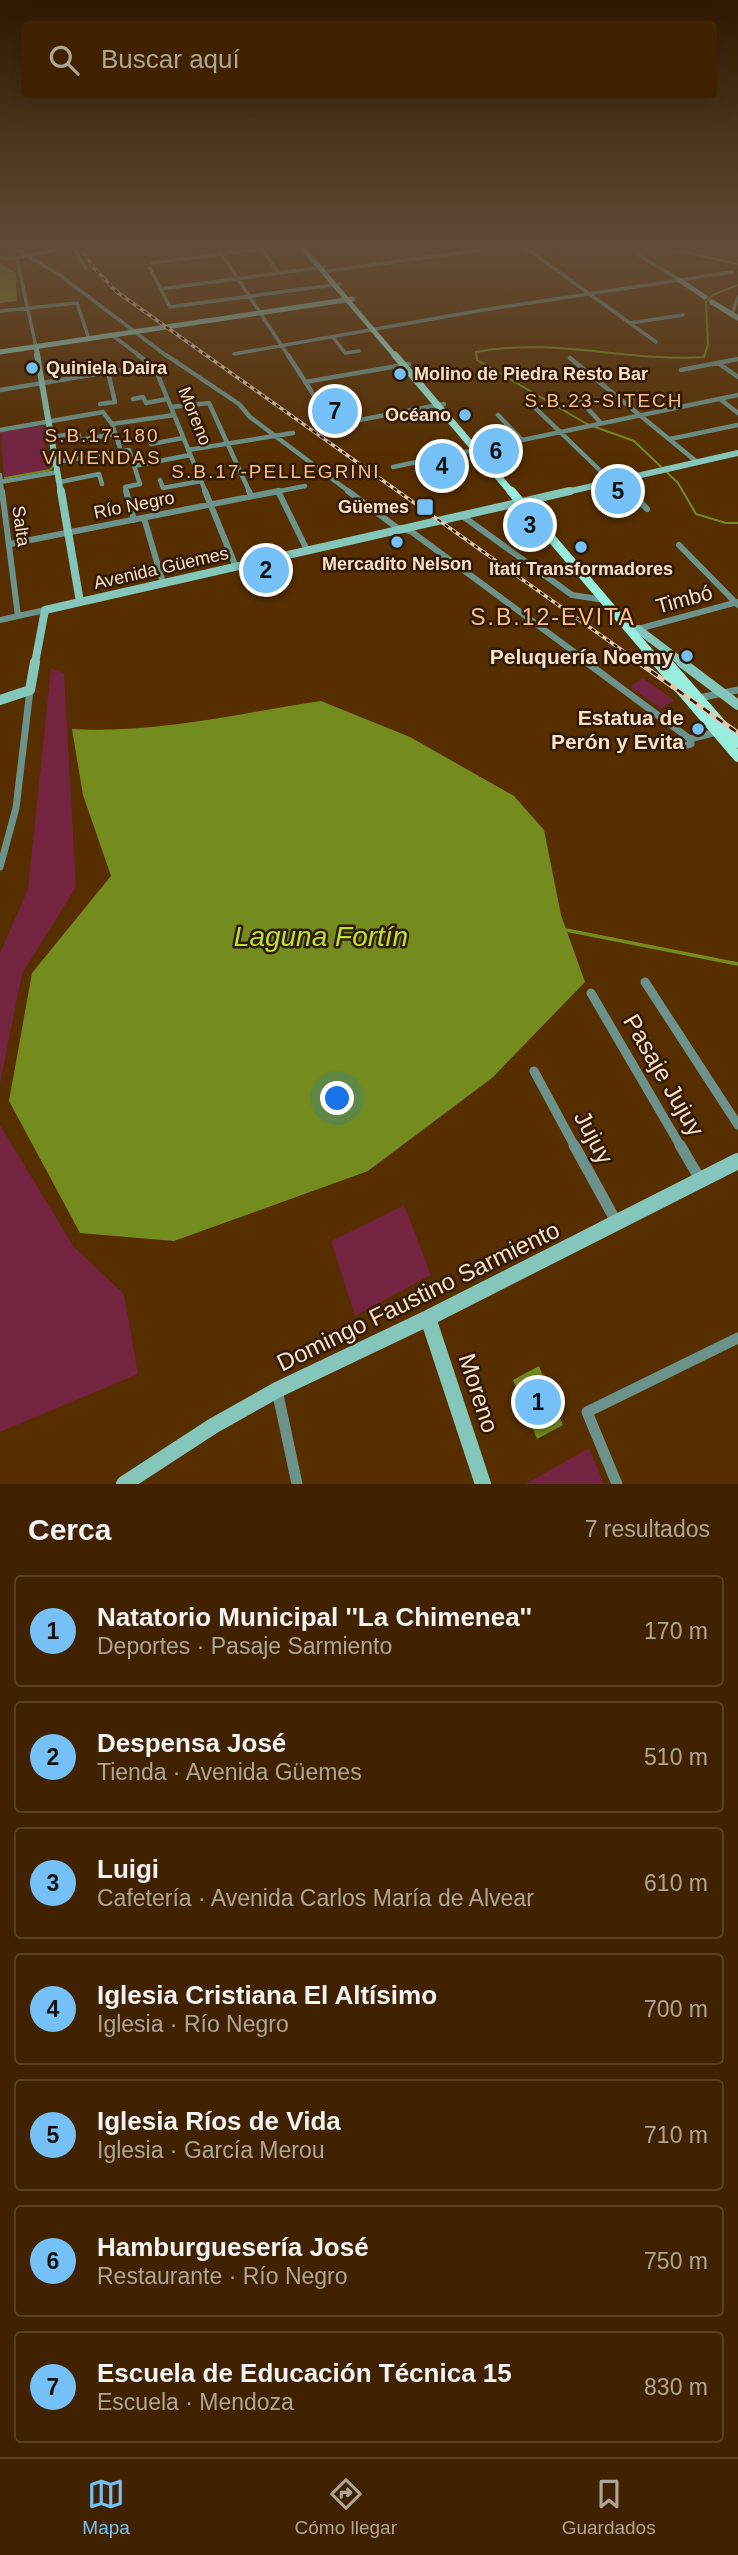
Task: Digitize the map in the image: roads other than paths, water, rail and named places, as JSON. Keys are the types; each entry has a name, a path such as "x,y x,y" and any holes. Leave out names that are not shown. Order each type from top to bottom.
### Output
{"main road":[{"path":"365,317 721,730 738,757"},
{"path":"524,501 605,600 635,630"},
{"path":"721,730 738,743"}],"street":[{"path":"30,317 80,602"},
{"path":"82,317 89,339"},
{"path":"114,317 230,401 239,404 250,417 396,527 412,532 690,739"},
{"path":"0,352 232,317"},
{"path":"263,317 333,425 441,404"},
{"path":"233,354 445,317"},
{"path":"622,317 656,342"},
{"path":"630,323 668,317"},
{"name":"Moreno","path":"112,335 151,365 171,407 236,567"},
{"path":"333,337 345,354 359,351"},
{"path":"570,358 697,462"},
{"path":"681,370 738,359"},
{"path":"718,363 738,377"},
{"path":"0,390 151,365"},
{"path":"305,382 407,365"},
{"path":"100,404 115,402 108,372"},
{"path":"393,467 738,395"},
{"path":"133,398 143,397 146,403 167,399"},
{"path":"578,398 600,422"},
{"path":"720,399 738,413"},
{"path":"527,400 612,482 620,483 647,509"},
{"path":"171,407 207,401 251,496"},
{"path":"0,430 103,412 112,424 121,451"},
{"path":"112,424 174,415"},
{"path":"498,415 522,440"},
{"path":"670,439 738,425"},
{"path":"52,437 78,433 80,440 116,434"},
{"path":"134,466 227,443 293,433"},
{"path":"118,443 149,437 151,444 183,438"},
{"path":"56,462 129,450 140,484 125,487 134,520"},
{"name":"Avenida Güemes","path":"0,620 738,453"},
{"path":"0,482 58,472"},
{"path":"60,482 99,474 102,484"},
{"name":"Salta","path":"0,475 18,616"},
{"path":"160,480 163,488 201,481"},
{"name":"Río Negro","path":"10,544 305,486"},
{"path":"278,491 307,551"},
{"path":"461,515 572,595 605,600"},
{"path":"144,517 163,583"},
{"path":"679,545 737,603"},
{"name":"Timbó","path":"635,630 737,603"},
{"path":"0,867 16,808 30,690 45,610"},
{"path":"635,630 738,705"},
{"path":"0,700 30,690"},
{"path":"696,701 738,690"},
{"path":"690,739 721,730"},
{"path":"678,748 691,744 690,739"},
{"path":"645,982 738,1125"},
{"name":"Pasaje Jujuy","path":"591,993 700,1179"},
{"name":"Jujuy","path":"534,1070 617,1224"},
{"name":"Domingo Faustino Sarmiento","path":"124,1484 213,1426 277,1390 617,1224 738,1160"},
{"name":"Moreno","path":"428,1318 483,1484"},
{"path":"617,1484 587,1412 738,1338"},
{"path":"277,1390 297,1484"}],"water":[{"name":"Laguna Fortín","path":"321,701 410,737 514,796 544,830 561,915 585,982 492,1078 368,1171 174,1241 80,1233 9,1101 32,973 111,876 83,795 72,729 165,726"},
{"path":"539,1366 563,1425 537,1439 513,1380"}],"waterway":[{"path":"707,317 708,344 704,357 675,358 533,347 476,352 477,360 587,424 634,441 678,483 696,514 726,523 738,523"},
{"path":"5,478 50,470 54,465"},
{"path":"566,930 738,964"}],"railway":[{"path":"153,317 640,663"},
{"path":"638,662 738,733"}],"place":[{"name":"Quiniela Daira","path":"32,368"},
{"name":"Molino de Piedra Resto Bar","path":"400,374"},
{"name":"Escuela de Educación Técnica 15","path":"335,411"},
{"name":"Océano","path":"465,415"},
{"name":"Hamburguesería José","path":"496,451"},
{"name":"Iglesia Cristiana El Altísimo","path":"442,466"},
{"name":"Iglesia Ríos de Vida","path":"618,491"},
{"name":"Güemes","path":"425,507"},
{"name":"Luigi","path":"530,525"},
{"name":"Mercadito Nelson","path":"397,542"},
{"name":"Itatí Transformadores","path":"581,547"},
{"name":"Despensa José","path":"266,570"},
{"name":"Peluquería Noemy","path":"687,656"},
{"name":"Estatua de Perón y Evita","path":"698,729"},
{"name":"Natatorio Municipal ''La Chimenea''","path":"538,1402"}],"district":[{"name":"S.B.23-SITECH","path":"604,400"},
{"name":"S.B.17-180 VIVIENDAS","path":"102,446"},
{"name":"S.B.17-PELLEGRINI","path":"276,471"},
{"name":"S.B.12-EVITA","path":"553,617"}]}
